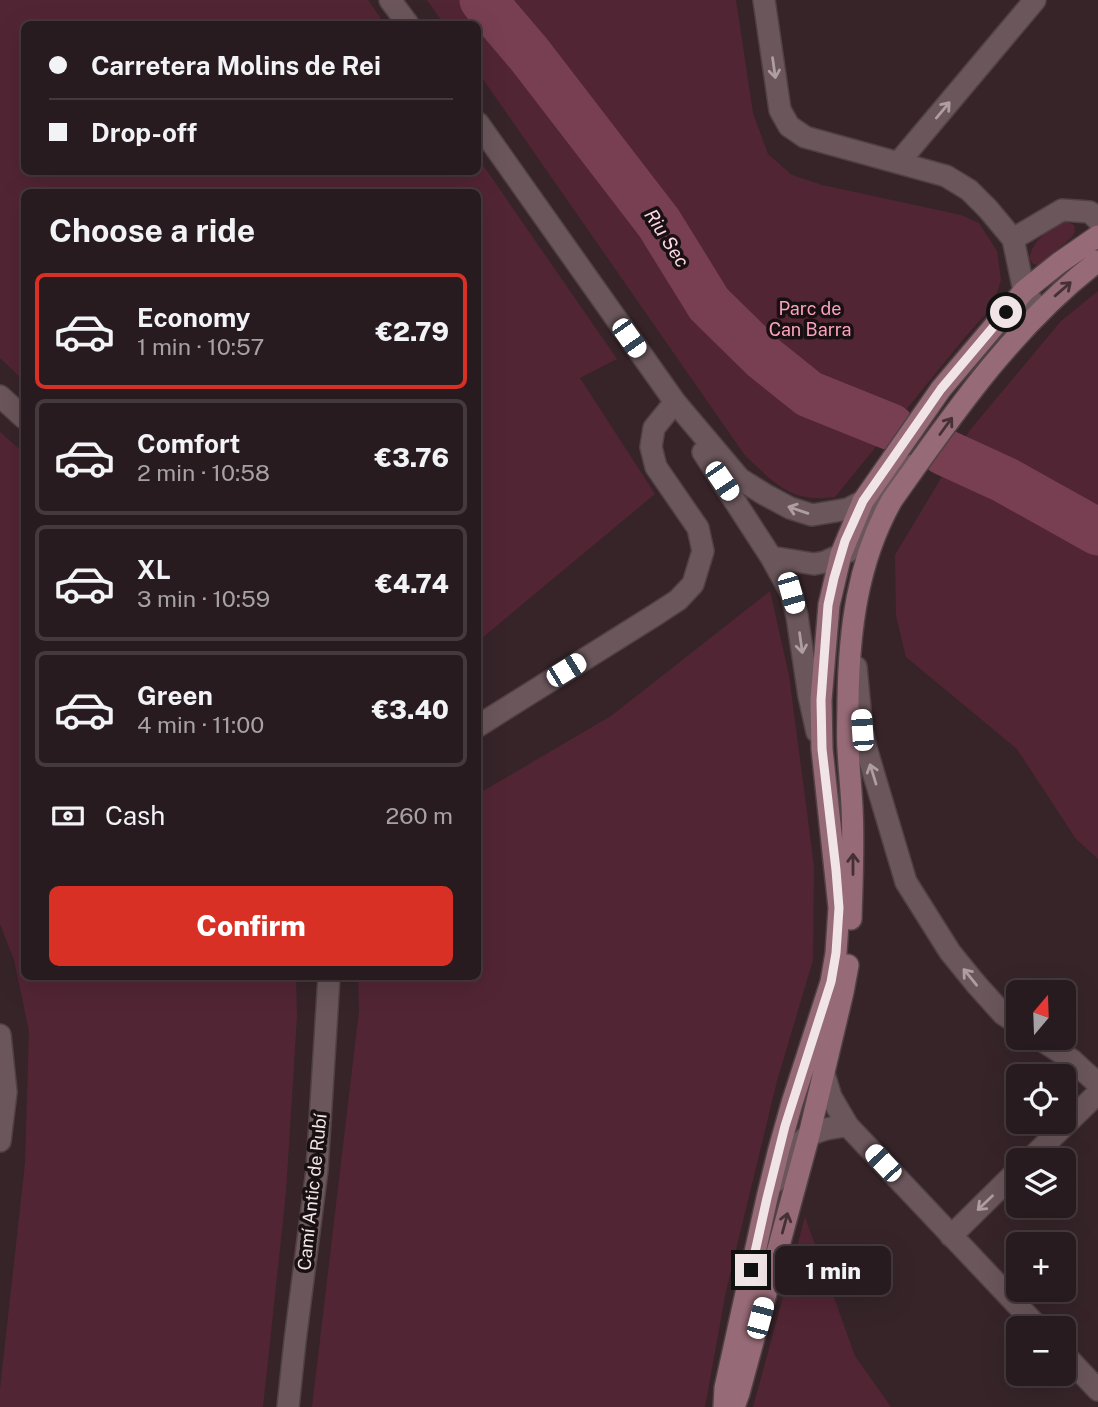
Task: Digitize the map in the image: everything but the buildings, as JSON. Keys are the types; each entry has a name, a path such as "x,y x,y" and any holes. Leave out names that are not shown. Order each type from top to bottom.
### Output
{"main road":[{"path":"724,1407 725,1388 767,1198 792,1102 831,982 836,953 839,908 822,749 821,700 828,605 841,554 863,501 941,389 1024,291 1098,236"},
{"path":"734,1407 809,1135 843,992 851,932 849,653 852,622 866,561 892,500 986,373 1018,333 1040,311 1098,261"}],"street":[{"path":"390,0 406,21"},
{"path":"764,0 780,110 789,125 805,137 946,176 969,190 1013,239 1024,291 1040,311"},
{"path":"899,162 1035,0"},
{"path":"481,127 675,402 740,479 790,508 812,515 848,509 863,501"},
{"path":"1013,239 1062,210 1090,212 1098,220"},
{"path":"0,396 21,415"},
{"path":"675,402 791,593 797,616 808,696 822,749"},
{"path":"481,724 678,600 693,583 703,551 698,528 656,467 651,447 654,428 675,402"},
{"path":"771,557 814,564 849,551 858,543 871,509 891,483 922,458"},
{"path":"852,622 862,730 906,882 958,963 1006,1016"},
{"name":"Camí Antic de Rubí","path":"288,1407 317,1170 329,980"},
{"path":"0,1035 6,1093 0,1141"},
{"path":"1057,1050 1098,1084"},
{"path":"824,1074 831,1097 848,1126 1028,1316"},
{"path":"1041,1148 1098,1093"},
{"path":"767,1198 797,1144 809,1135 830,1127 848,1126"},
{"path":"951,1236 1006,1182"},
{"path":"1076,1367 1098,1390"}],"green space":[{"path":"0,0 368,0 383,21 21,21 21,175 481,175 481,162 617,359 580,378 655,494 482,638 481,189 21,189 21,378 0,358"},
{"name":"Parc de Can Barra","path":"427,0 736,0 753,113 768,154 792,175 822,185 961,215 979,223 997,251 1001,280 992,307 835,497 806,497 784,489 744,454 481,76 481,21 442,21"},
{"path":"1064,221 1074,225 1075,232 1072,237 1039,265 1033,264 1029,258 1034,245"},
{"path":"1098,291 1098,859 1076,839 1017,749 906,657 896,616 895,555 970,430 1061,321"},
{"path":"0,432 21,450 21,980 296,980 297,1016 286,1192 263,1407 0,1407 25,1163 29,1031 14,960 0,924"},
{"path":"770,591 789,675 814,866 813,960 777,1081 726,1291 705,1407 312,1407 359,1011 358,980 481,980 481,792 611,716"},
{"path":"805,1217 855,1356 891,1407 753,1407"}],"waterway":[{"name":"Riu Sec","path":"483,0 529,54 659,223 709,304 764,358 809,394 891,427"},
{"name":"Riu Sec","path":"944,452 1005,480 1098,532"}],"route":[{"path":"751,1270 785,1126 831,982 836,953 839,908 822,749 821,700 828,605 834,578 845,541 863,501 925,410 1006,312"}]}
